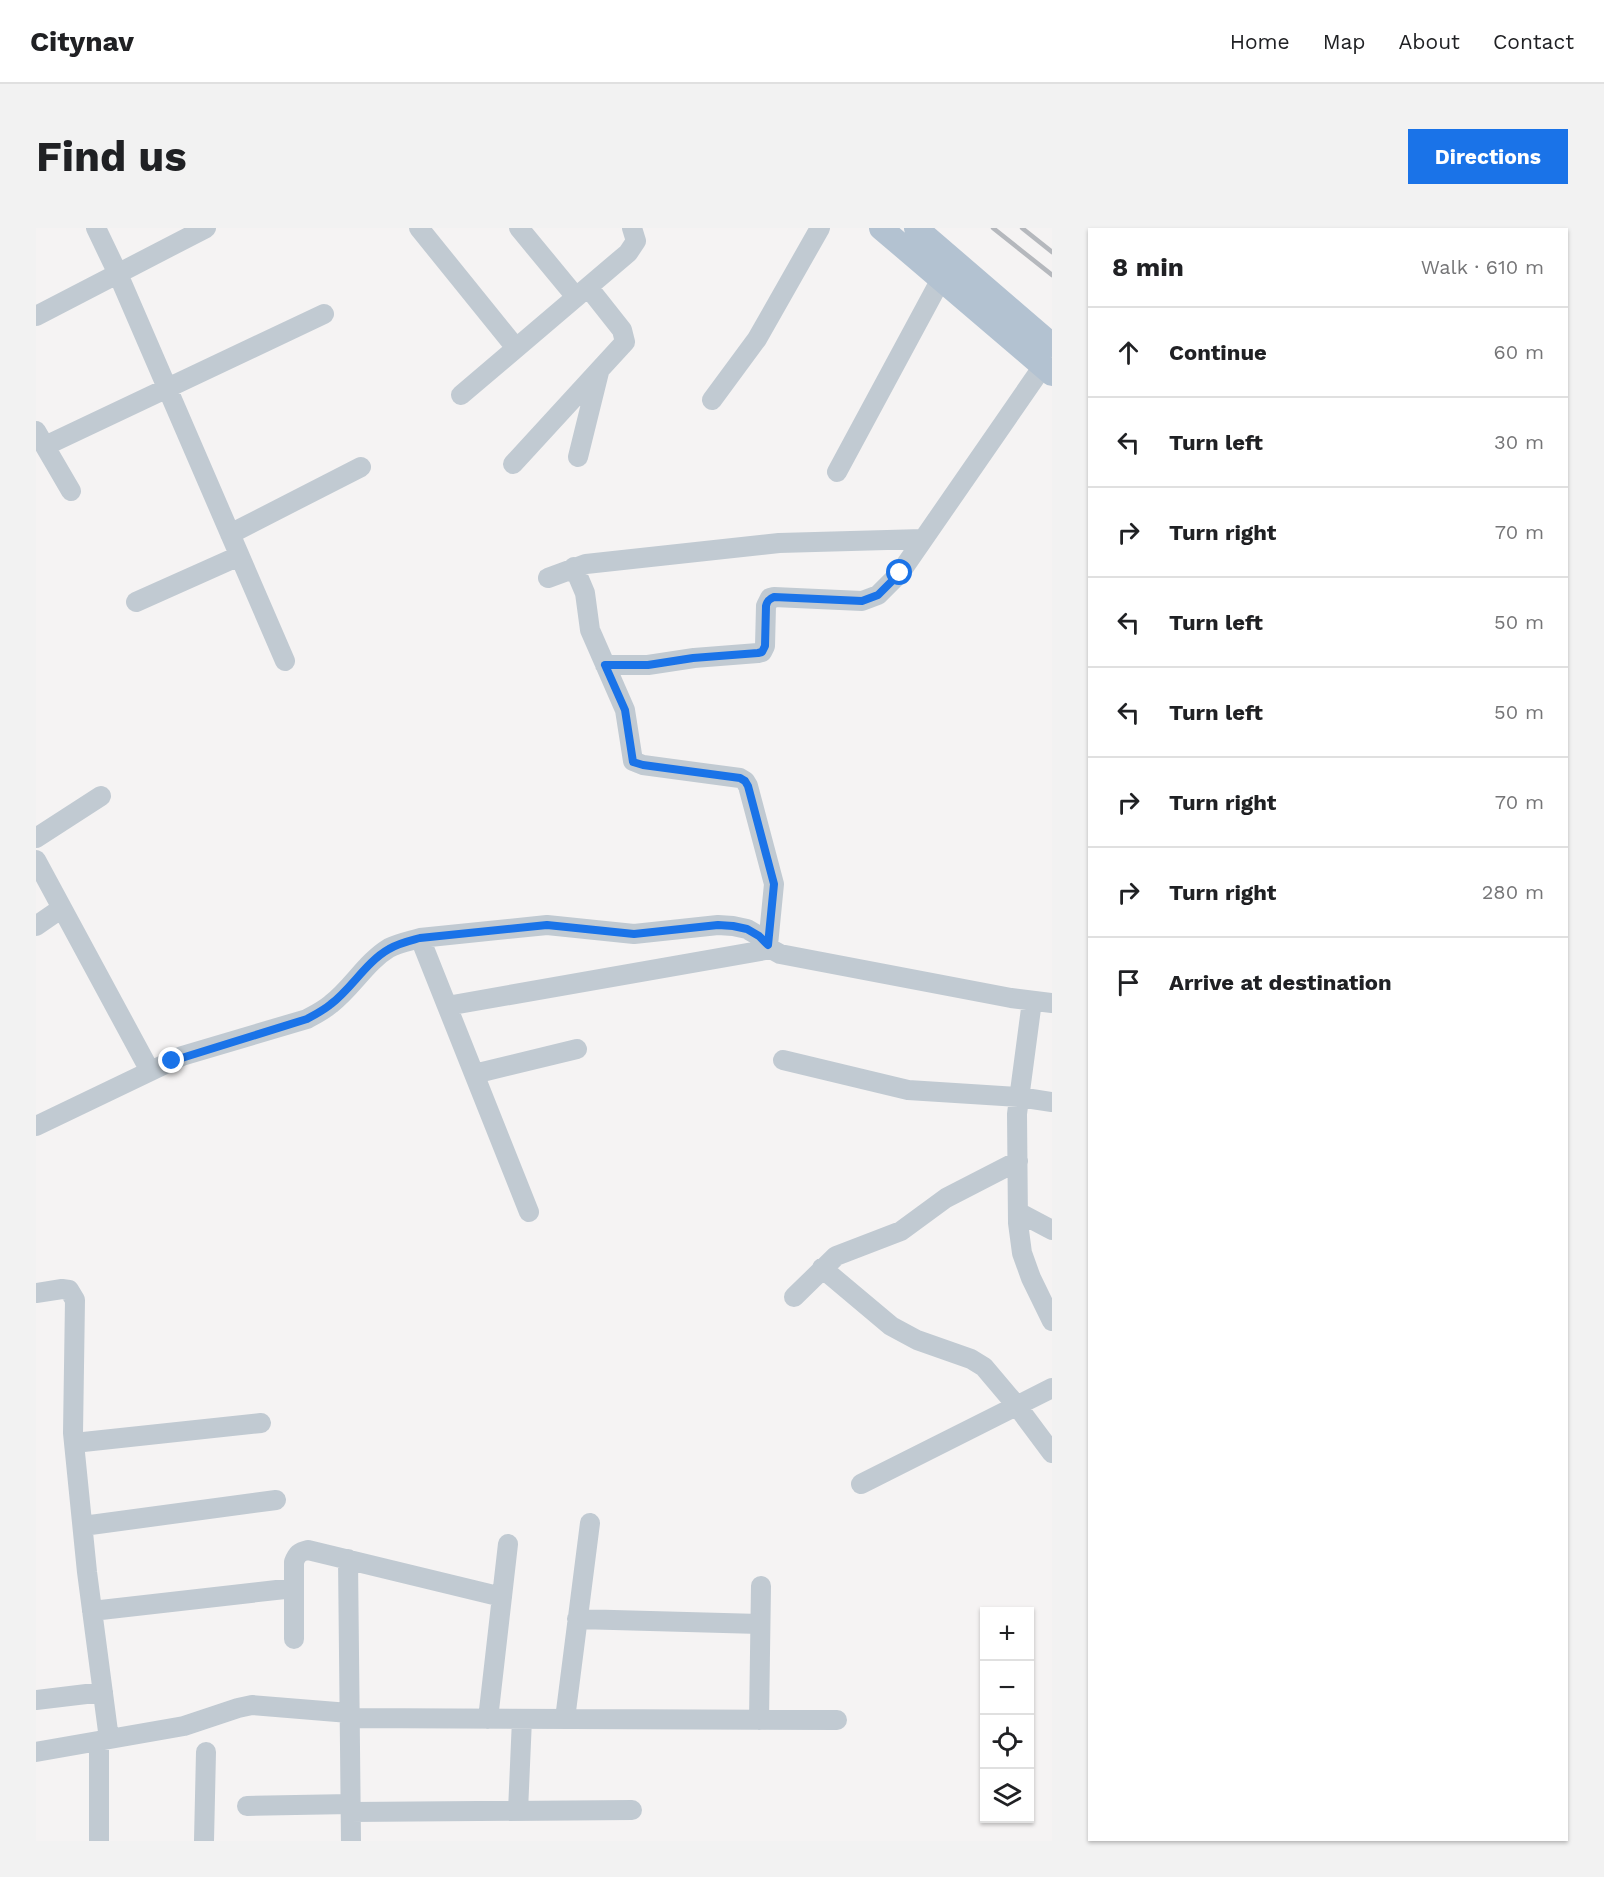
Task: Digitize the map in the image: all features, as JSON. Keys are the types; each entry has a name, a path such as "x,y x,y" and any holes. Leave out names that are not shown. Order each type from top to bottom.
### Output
{"main road":[{"path":"881,228 941,279 1050,360"},
{"path":"916,228 1050,360"}],"street":[{"path":"96,228 285,661"},
{"path":"36,316 206,228"},
{"path":"419,228 516,348"},
{"path":"513,464 625,342 622,330 519,228"},
{"path":"461,395 633,248 636,241 632,228"},
{"path":"712,400 757,339 820,228"},
{"path":"837,472 941,279"},
{"path":"71,491 40,439 166,389 324,314"},
{"path":"605,665 648,665 693,658 762,652 765,646 766,602 770,598 862,601 878,595 893,581 1050,360"},
{"path":"578,457 599,371"},
{"path":"230,534 361,467"},
{"path":"548,578 586,564 779,543 923,539"},
{"path":"136,602 239,556"},
{"path":"574,567 585,593 590,630 625,710 633,762 740,778 748,786 774,884 769,947"},
{"path":"36,838 101,796"},
{"path":"36,860 150,1071"},
{"path":"36,926 62,908"},
{"path":"36,1126 182,1056 307,1019 321,1012 333,1003 375,959 388,949 403,942 420,938 547,925 634,934 718,925 733,926 747,929 759,936 769,947 780,954 1042,1002 1017,1114 1018,1212 1022,1253 1031,1278 1052,1321"},
{"path":"420,938 529,1212"},
{"path":"447,1006 769,947"},
{"path":"474,1074 577,1049"},
{"path":"783,1060 908,1090 1019,1097 1052,1102"},
{"path":"794,1297 836,1256 901,1231 946,1198 1017,1161"},
{"path":"1018,1212 1052,1230"},
{"path":"822,1268 891,1326 904,1334 978,1362 991,1373 1052,1453"},
{"path":"36,1293 69,1290 75,1300 72,1418 82,1526 103,1692 104,1740 99,1841"},
{"path":"861,1484 1052,1388"},
{"path":"74,1443 261,1423"},
{"path":"82,1526 276,1500"},
{"path":"565,1719 590,1523"},
{"path":"488,1719 508,1544"},
{"path":"294,1639 294,1562 301,1551 308,1550 348,1559 502,1597"},
{"path":"348,1559 351,1841"},
{"path":"759,1720 760,1586"},
{"path":"92,1611 294,1588"},
{"path":"577,1619 760,1624"},
{"path":"36,1700 103,1692"},
{"path":"36,1752 184,1726 252,1705 349,1715 488,1719 837,1720"},
{"path":"518,1811 522,1719"},
{"path":"204,1841 206,1752"},
{"path":"247,1806 518,1811 632,1810"}],"railway":[{"path":"993,228 1052,275"},
{"path":"1022,228 1052,252"}],"route":[{"path":"172,1061 182,1056 307,1019 333,1003 375,959 388,949 420,938 547,925 644,934 718,925 747,929 768,945 775,894 774,884 748,786 740,778 633,762 625,710 605,665 648,665 693,658 762,652 765,646 766,602 770,598 862,601 878,595 900,573"}]}
